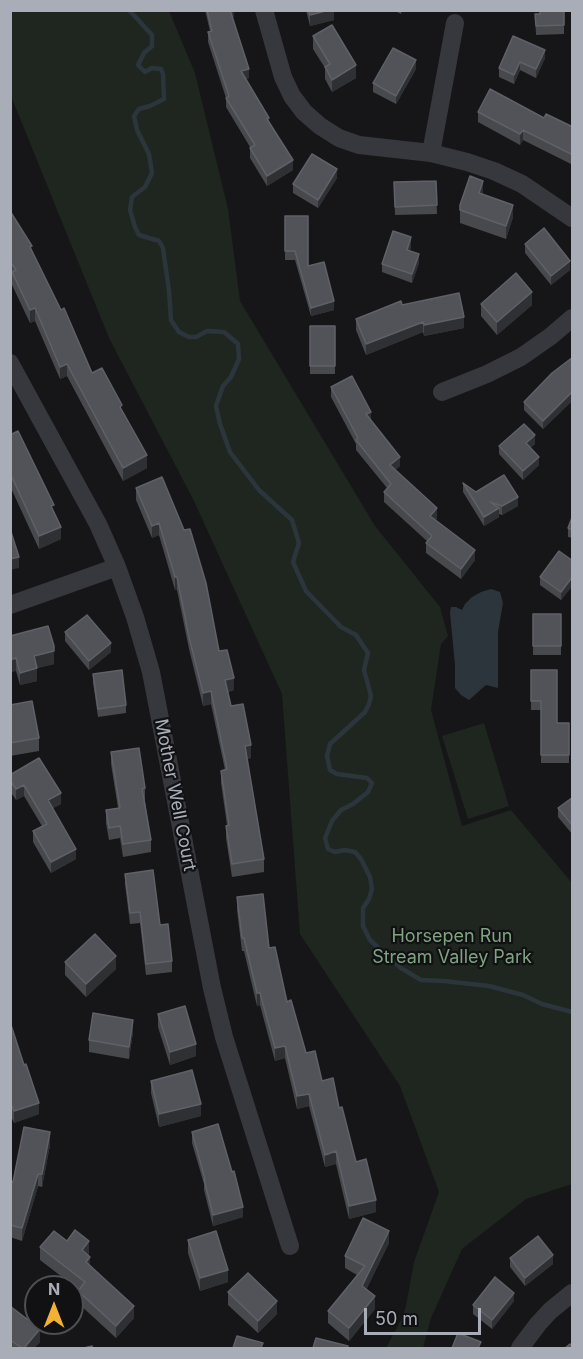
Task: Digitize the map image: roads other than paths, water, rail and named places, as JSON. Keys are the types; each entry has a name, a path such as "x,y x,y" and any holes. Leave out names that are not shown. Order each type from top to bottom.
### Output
{"street":[{"path":"264,10 283,77 292,96 304,112 320,126 339,138 359,145 431,153 494,171 522,184 573,218"},
{"path":"431,153 455,23"},
{"path":"442,392 487,374 520,357 573,318"},
{"name":"Mother Well Court","path":"10,363 98,524 135,617 151,672 212,988 224,1037 290,1246"},
{"path":"10,605 117,567"},
{"path":"520,1348 549,1311 573,1293"}],"waterway":[{"path":"129,10 152,35 152,46 144,53 138,65 145,72 152,68 161,69 164,99 139,109 134,116 137,130 149,154 152,173 145,187 132,197 130,210 135,227 139,235 159,241 163,248 171,320 179,332 189,337 196,337 207,331 224,332 238,344 239,359 231,377 223,386 216,406 230,452 259,490 292,520 299,543 293,562 306,591 341,627 356,635 368,653 364,670 371,696 369,704 365,712 330,744 327,756 330,770 337,774 367,778 372,783 368,792 341,810 332,821 325,838 328,849 335,852 345,850 355,852 361,859 370,877 372,889 363,908 363,926 370,940 401,968 421,980 489,986 572,1012"}],"park label":[{"name":"Horsepen Run Stream Valley Park","path":"452,947"}]}
